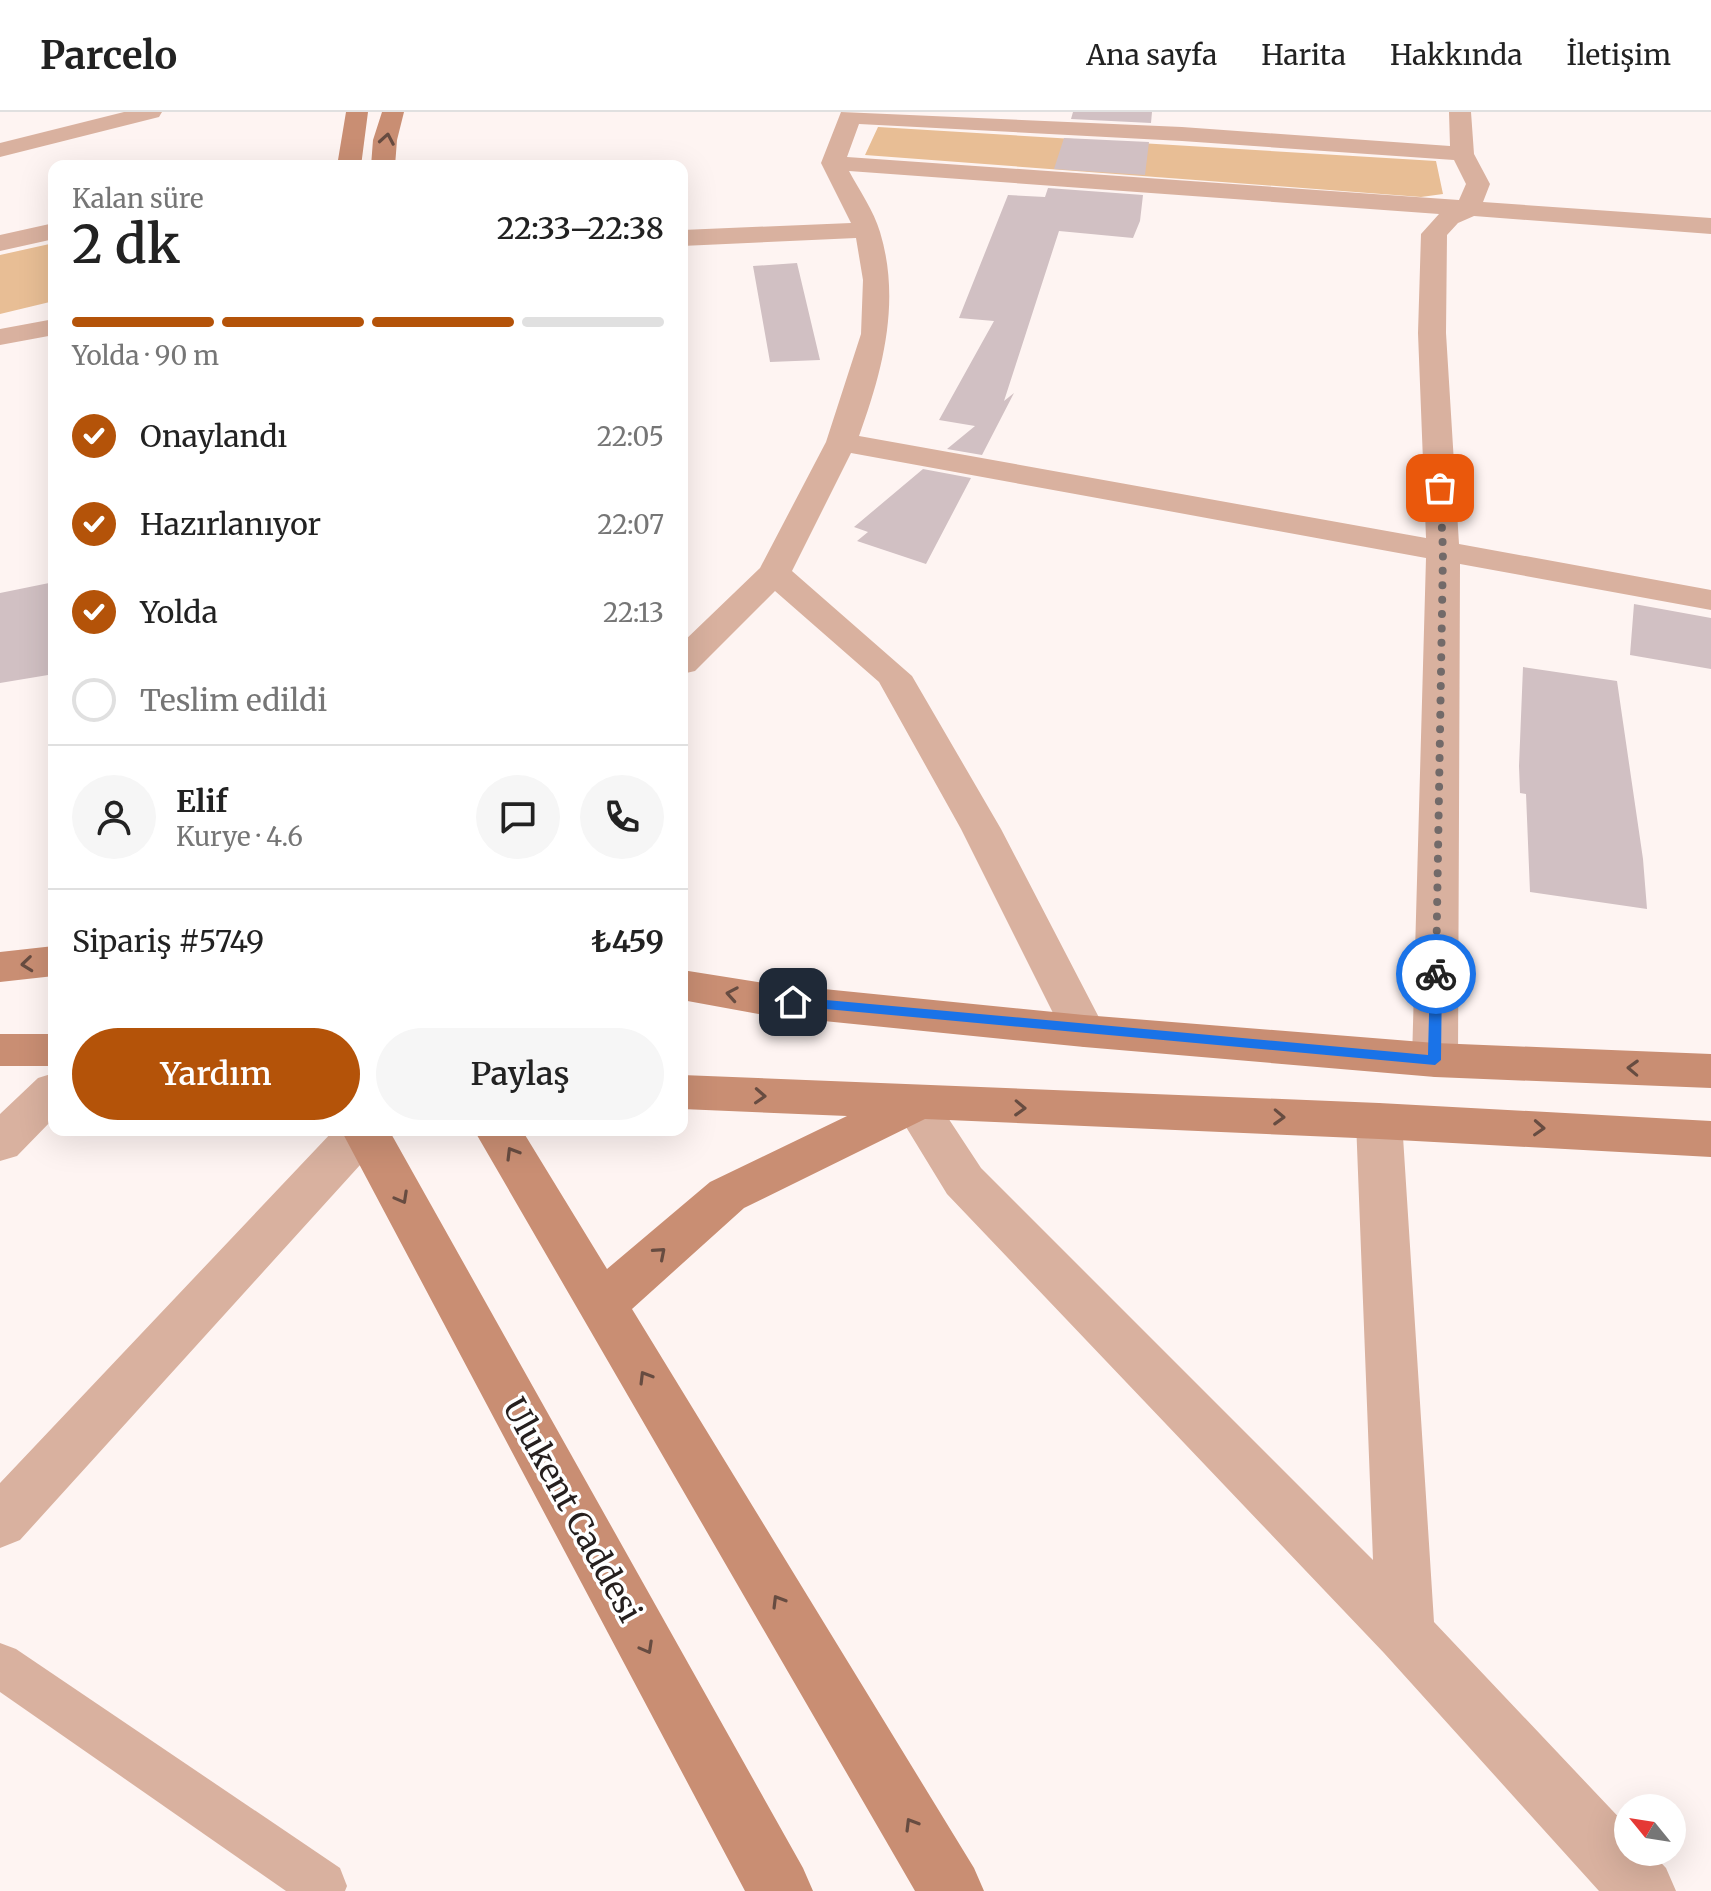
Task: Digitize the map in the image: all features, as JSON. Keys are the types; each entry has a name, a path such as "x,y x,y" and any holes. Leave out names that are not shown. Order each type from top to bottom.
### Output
{"street":[{"path":"0,150 151,112"},
{"path":"350,160 357,112"},
{"path":"383,160 393,112"},
{"path":"1435,1060 1443,551 1432,333 1434,234 1449,218 1468,210 1478,184 1462,154 1460,112"},
{"path":"688,657 774,573 841,442 875,334 876,280 867,230 833,163 851,114 1184,123 1462,154"},
{"path":"833,163 1711,226"},
{"path":"688,238 867,230"},
{"path":"0,243 48,232"},
{"path":"0,337 48,328"},
{"path":"841,442 1711,600"},
{"path":"774,573 894,676 981,829 1084,1031"},
{"path":"0,967 48,962"},
{"path":"688,986 764,999 1084,1031 1435,1060 1711,1071"},
{"path":"0,1050 48,1050"},
{"path":"688,1092 1379,1121 1711,1139"},
{"path":"0,1143 48,1096"},
{"path":"601,1305 727,1195 915,1104"},
{"path":"915,1104 964,1181 1405,1633 1643,1891"},
{"path":"1379,1121 1405,1633"},
{"path":"0,1522 358,1136"},
{"name":"Ulukent Caddesi","path":"367,1136 780,1891"},
{"path":"502,1136 951,1891"}],"lane":[{"path":"0,1665 322,1886"}],"shaded area":[{"path":"878,127 1436,161 1443,194 1421,197 865,155"},
{"path":"48,244 48,302 0,314 0,255"}],"building":[{"path":"1073,112 1152,112 1151,123 1071,119"},
{"path":"1064,138 1149,142 1145,175 1054,169"},
{"path":"1048,188 1143,195 1140,221 1133,238 1059,231 1004,401 1014,393 982,455 947,449 975,426 939,420 994,321 959,318 1008,195 1045,197"},
{"path":"797,263 820,360 770,362 753,266"},
{"path":"923,469 971,478 926,564 857,541 868,532 854,527"},
{"path":"48,583 48,675 0,683 0,593"},
{"path":"1634,604 1711,618 1711,669 1630,655"},
{"path":"1523,667 1617,681 1643,859 1647,909 1530,892 1526,794 1520,793 1519,766"}],"way so far":[{"path":"1436,974 1443,551 1440,488"}],"route":[{"path":"793,1002 1084,1031 1435,1060 1436,974"}]}
